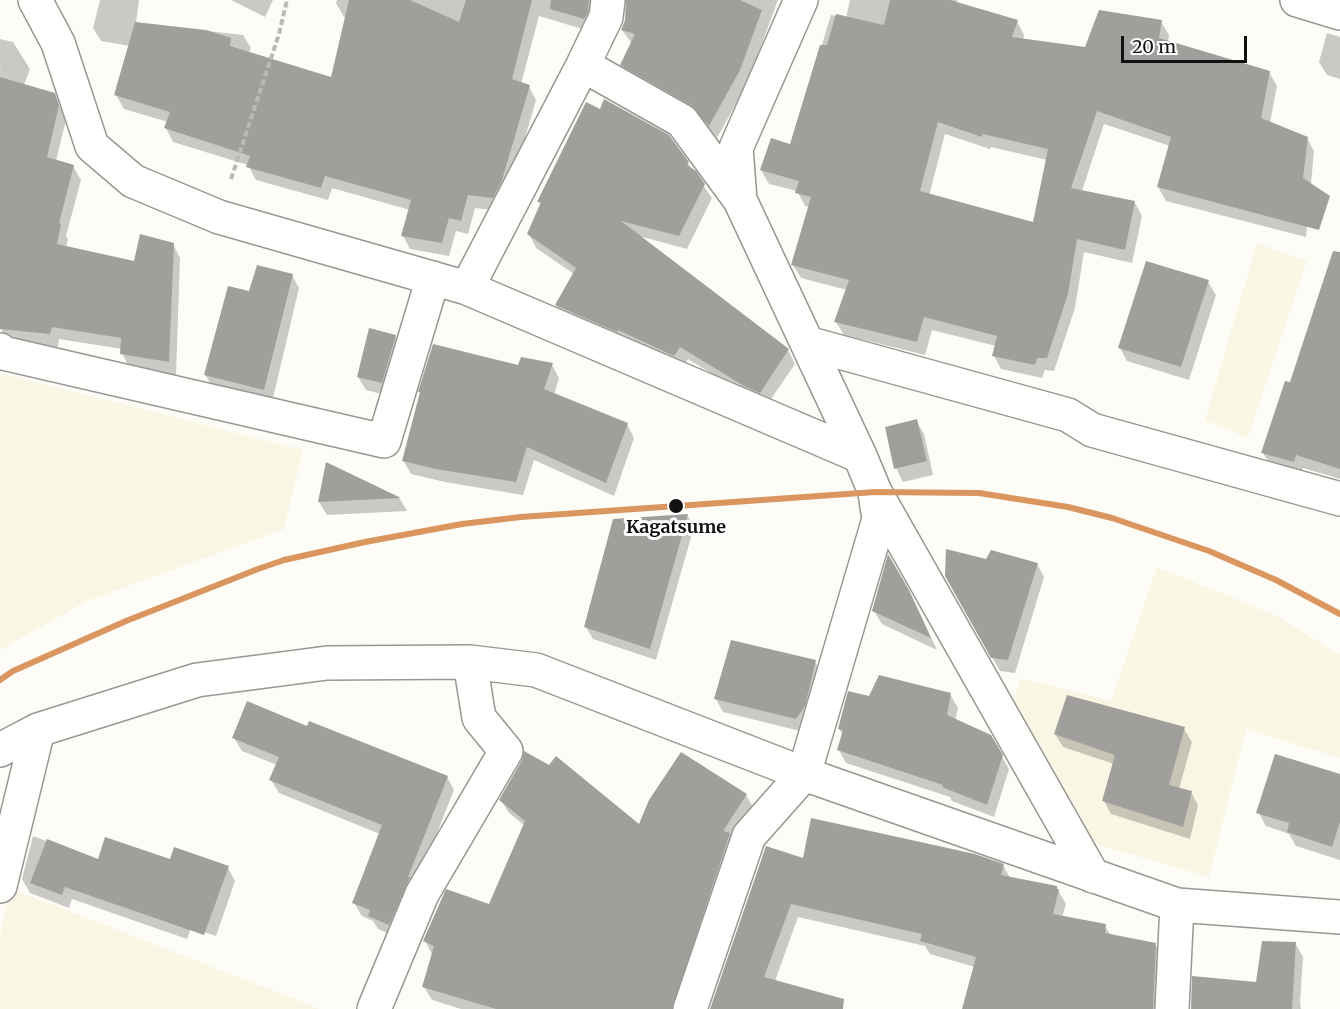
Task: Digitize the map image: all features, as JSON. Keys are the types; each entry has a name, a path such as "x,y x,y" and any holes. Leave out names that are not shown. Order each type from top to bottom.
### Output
{"street":[{"path":"35,0 58,43 92,146 133,181 219,217 468,288 860,456"},
{"path":"468,288 583,65 606,17 608,0"},
{"path":"740,200 736,148 801,0"},
{"path":"1297,0 1340,13"},
{"path":"583,65 682,122 740,200 860,456 874,492 1093,876"},
{"path":"0,350 384,441 433,278"},
{"path":"807,343 1068,415 1092,430 1340,499"},
{"path":"690,1009 748,836 804,774 879,519 874,492"},
{"path":"374,1009 422,894 506,751 480,718 470,662"},
{"path":"0,750 38,730 197,681 327,663 470,662 536,670 804,774 1177,905 1340,917"},
{"path":"0,886 38,730"},
{"path":"1172,1009 1177,905"}],"path":[{"path":"219,217 279,34 287,0"}],"shaded area":[{"path":"1257,243 1307,261 1248,438 1205,420"},
{"path":"0,373 303,450 284,529 87,601 0,650"},
{"path":"1157,567 1275,615 1340,655 1340,758 1246,729 1209,877 1089,842 1013,700 1021,678 1111,701"},
{"path":"10,888 320,1009 0,1009 0,936"}],"building":[{"path":"349,0 410,0 459,22 466,0 532,0 512,79 530,85 502,180 493,198 468,195 461,221 449,218 442,243 401,236 411,200 325,176 321,188 246,167 250,156 164,128 170,112 114,95 135,22 206,30 231,38 230,46 331,77"},
{"path":"551,0 589,0 588,12 584,19 550,9"},
{"path":"626,0 740,0 762,10 740,70 709,126 691,105 620,65 635,34 621,30 625,20"},
{"path":"890,0 950,0 1018,20 1012,37 1085,47 1099,10 1162,20 1159,38 1270,71 1261,118 1308,137 1303,178 1330,196 1319,230 1157,187 1171,137 1097,111 1071,188 1135,201 1125,250 1077,239 1068,294 1047,358 1037,358 1035,365 992,356 997,336 924,317 917,342 834,322 849,280 791,265 811,197 795,193 799,181 760,170 771,138 790,144 820,45 827,45 836,14 884,25","holes":["938,122 982,137 983,134 1048,149 1033,222 920,191"]},
{"path":"0,77 55,93 59,105 47,157 74,165 59,223 61,224 57,244 134,261 140,234 174,243 169,362 120,354 121,338 52,327 50,334 0,329"},
{"path":"604,99 669,135 689,162 687,165 696,171 705,184 679,236 621,221 789,349 760,393 744,386 680,347 674,356 618,330 617,332 555,305 576,268 527,234 541,202 537,202 586,102 600,109"},
{"path":"1333,251 1340,252 1340,469 1296,455 1294,462 1261,453 1285,381 1290,382"},
{"path":"1146,261 1209,280 1181,367 1118,348"},
{"path":"257,265 293,274 264,390 204,375 228,286 249,291"},
{"path":"369,328 396,335 382,383 357,377"},
{"path":"433,344 518,365 521,357 553,363 544,389 628,423 606,483 527,447 516,482 402,461 420,392 418,392"},
{"path":"917,419 927,461 894,469 885,427"},
{"path":"326,462 401,498 318,502"},
{"path":"688,514 650,649 584,627 613,519"},
{"path":"946,549 986,559 991,550 1038,563 1008,660 991,658 945,576"},
{"path":"888,554 909,590 931,638 872,611"},
{"path":"731,640 816,660 805,706 796,719 714,699"},
{"path":"879,675 951,693 947,715 991,735 1003,755 987,805 942,787 943,785 837,750 843,730 838,729 848,691 869,696"},
{"path":"1067,695 1185,727 1169,785 1192,791 1183,827 1102,801 1115,755 1054,734"},
{"path":"247,701 307,726 309,721 448,776 408,877 410,877 389,925 368,916 370,910 352,903 382,825 269,780 279,757 232,738"},
{"path":"524,751 549,765 556,756 639,824 649,800 681,752 747,794 723,831 730,833 672,1009 496,1009 422,987 434,946 423,941 446,889 489,904 525,821 499,800 522,760"},
{"path":"1275,754 1340,774 1340,822 1332,847 1287,832 1289,823 1256,813"},
{"path":"811,818 975,854 1004,864 1001,875 1057,886 1059,889 1053,914 1106,924 1105,933 1156,943 1153,1009 962,1009 976,957 920,941 922,934 791,904 764,977 844,999 843,1009 710,1009 766,846 803,858"},
{"path":"105,837 170,859 174,847 229,866 204,935 65,887 62,895 30,883 47,839 98,859"},
{"path":"1262,941 1296,942 1292,1009 1191,1009 1192,976 1256,982"}],"transit line":[{"path":"0,680 13,671 126,621 258,569 284,560 365,542 462,524 521,517 875,492 979,493 1068,507 1112,518 1209,551 1276,580 1340,614"}],"place":[{"name":"Kagatsume","path":"676,506"}]}
